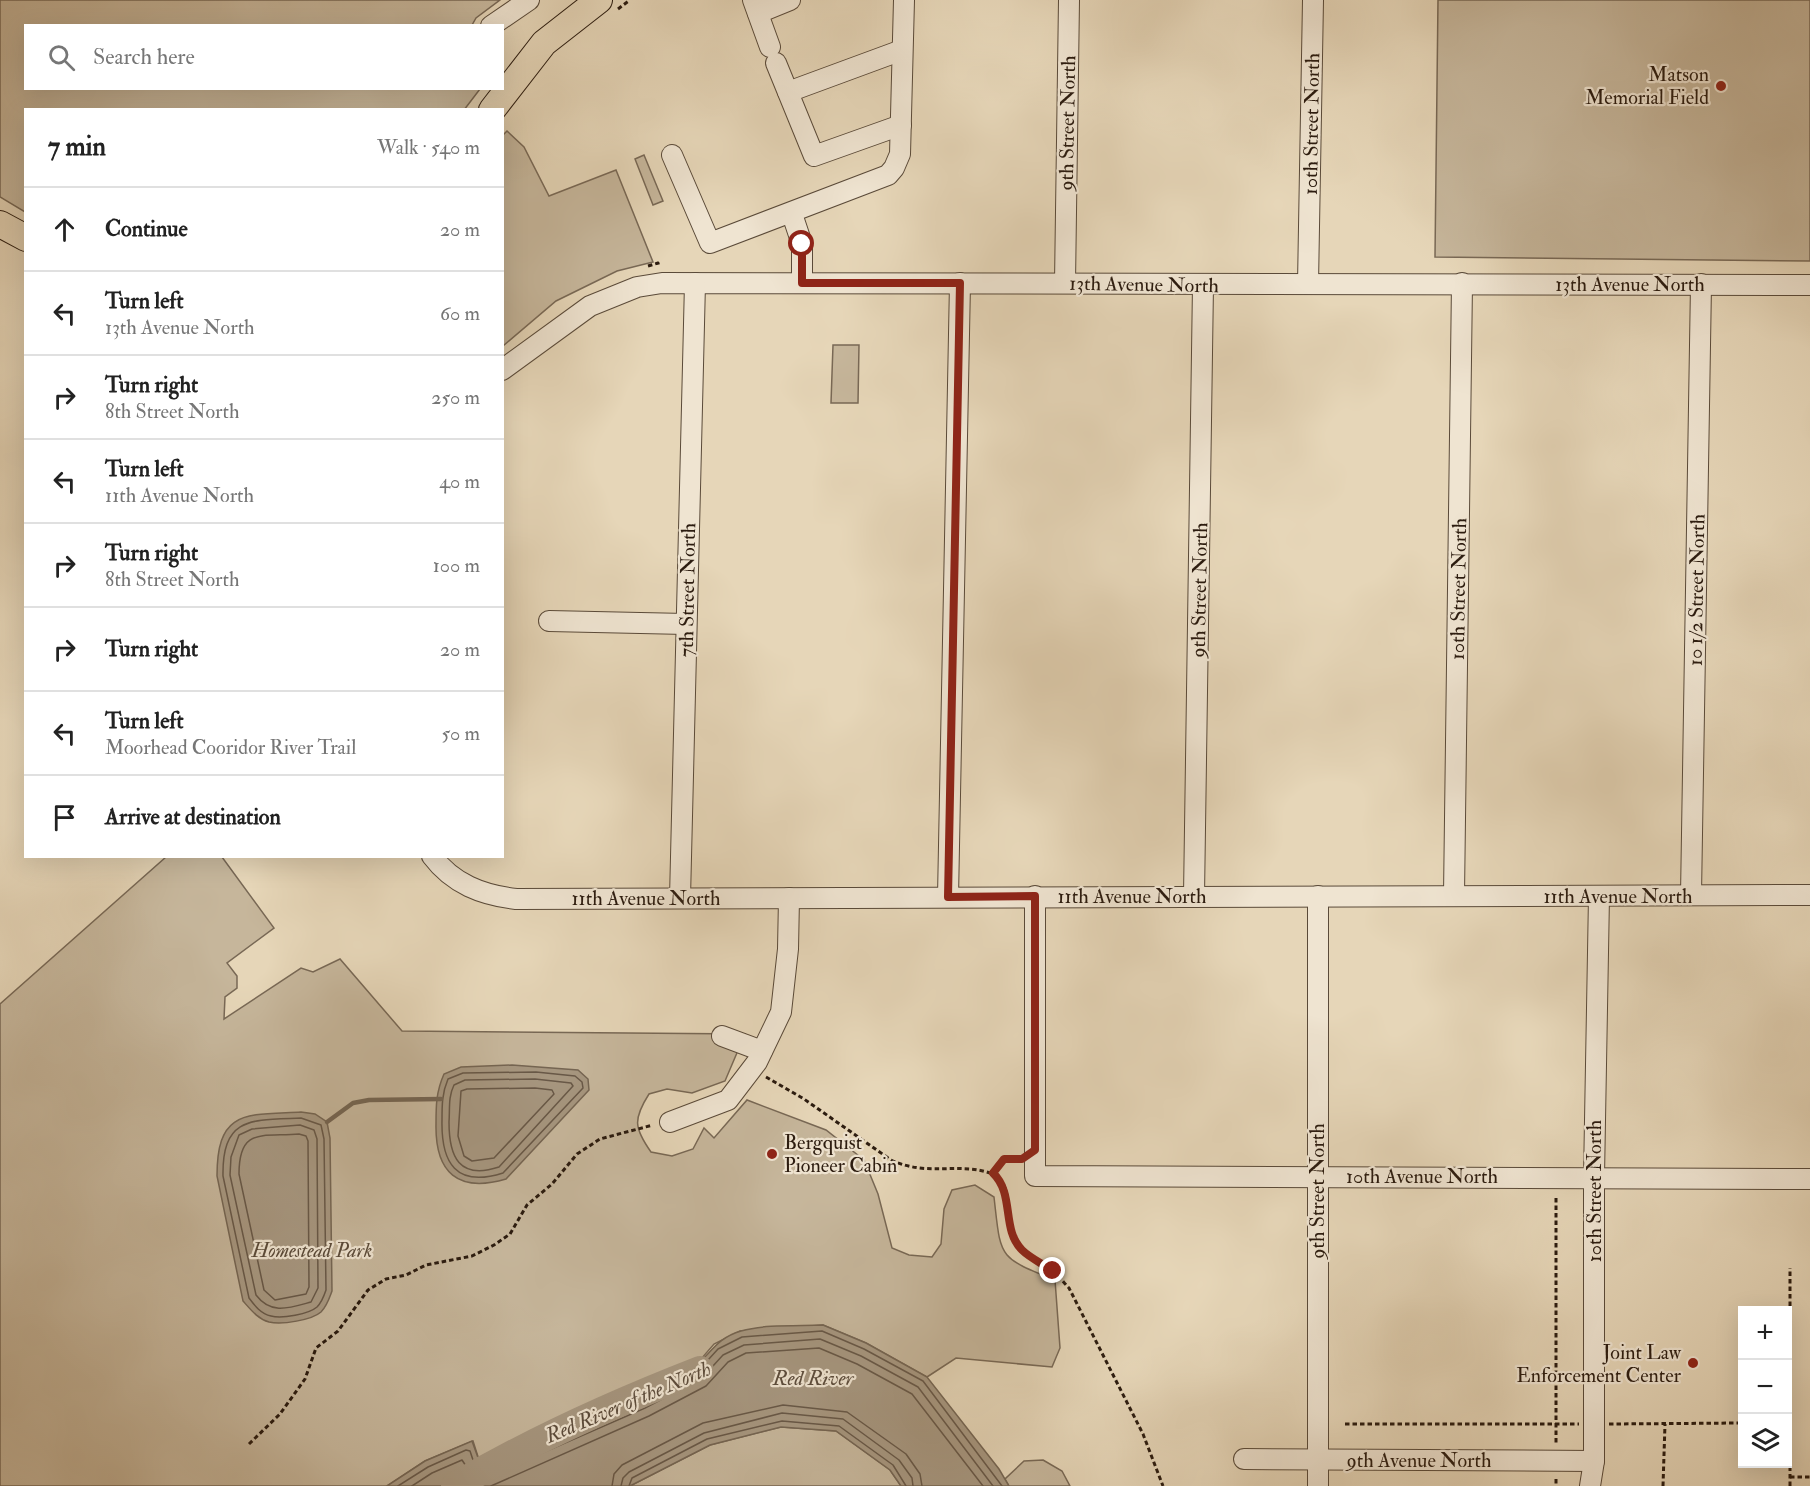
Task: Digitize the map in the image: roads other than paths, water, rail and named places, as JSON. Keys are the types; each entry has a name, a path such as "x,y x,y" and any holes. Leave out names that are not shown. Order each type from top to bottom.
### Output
{"main road":[{"path":"507,79 544,43 605,7"},
{"path":"493,108 502,90"},
{"path":"0,224 24,237"}],"street":[{"path":"494,24 529,0"},
{"path":"790,0 756,7 814,156 901,124"},
{"path":"672,155 710,243 792,214 888,175 900,154 904,0"},
{"name":"9th Street North","path":"1065,283 1069,0"},
{"name":"10th Street North","path":"1308,284 1313,0"},
{"path":"788,92 902,50"},
{"path":"792,214 802,244 802,283"},
{"name":"13th Avenue North","path":"504,369 590,306 637,287 662,283 1810,285"},
{"name":"7th Street North","path":"680,897 694,283"},
{"path":"948,897 960,283"},
{"name":"10th Street North","path":"1454,895 1462,283"},
{"name":"10 1/2 Street North","path":"1691,895 1701,284"},
{"name":"9th Street North","path":"1194,896 1203,285"},
{"path":"549,621 686,624"},
{"name":"11th Avenue North","path":"434,858 444,872 473,890 516,899 1810,895"},
{"name":"10th Avenue North","path":"1035,896 1035,1176 1317,1175 1810,1179"},
{"name":"9th Street North","path":"1318,896 1318,1486"},
{"name":"10th Street North","path":"1590,1486 1594,1461 1594,1177 1599,896"},
{"path":"670,1122 728,1100 753,1069 762,1052 781,1012 788,950 789,897"},
{"path":"722,1036 762,1052"},
{"name":"9th Avenue North","path":"1244,1459 1594,1461"}],"water":[{"path":"512,1065 578,1070 588,1079 589,1090 506,1179 489,1183 462,1181 445,1167 437,1141 437,1099 444,1074 461,1067"},
{"path":"301,1112 315,1114 327,1122 330,1138 332,1291 325,1307 317,1315 296,1321 269,1322 258,1316 243,1301 217,1176 218,1154 222,1138 229,1127 238,1120 265,1114"},
{"name":"Red River","path":"823,1325 866,1343 927,1377 999,1469 1009,1486 901,1486 890,1470 836,1431 781,1427 710,1445 630,1486 387,1486 425,1461 472,1441 481,1466 534,1444 690,1369 724,1339 741,1331 771,1326"}],"waterway":[{"path":"327,1122 353,1103 369,1100 441,1099"},
{"name":"Red River of the North","path":"455,1486 575,1423 700,1370"}],"place":[{"name":"Matson Memorial Field","path":"1721,86"},
{"name":"Bergquist Pioneer Cabin","path":"772,1154"},
{"name":"Joint Law Enforcement Center","path":"1693,1363"}],"park label":[{"name":"Homestead Park","path":"312,1250"}]}
